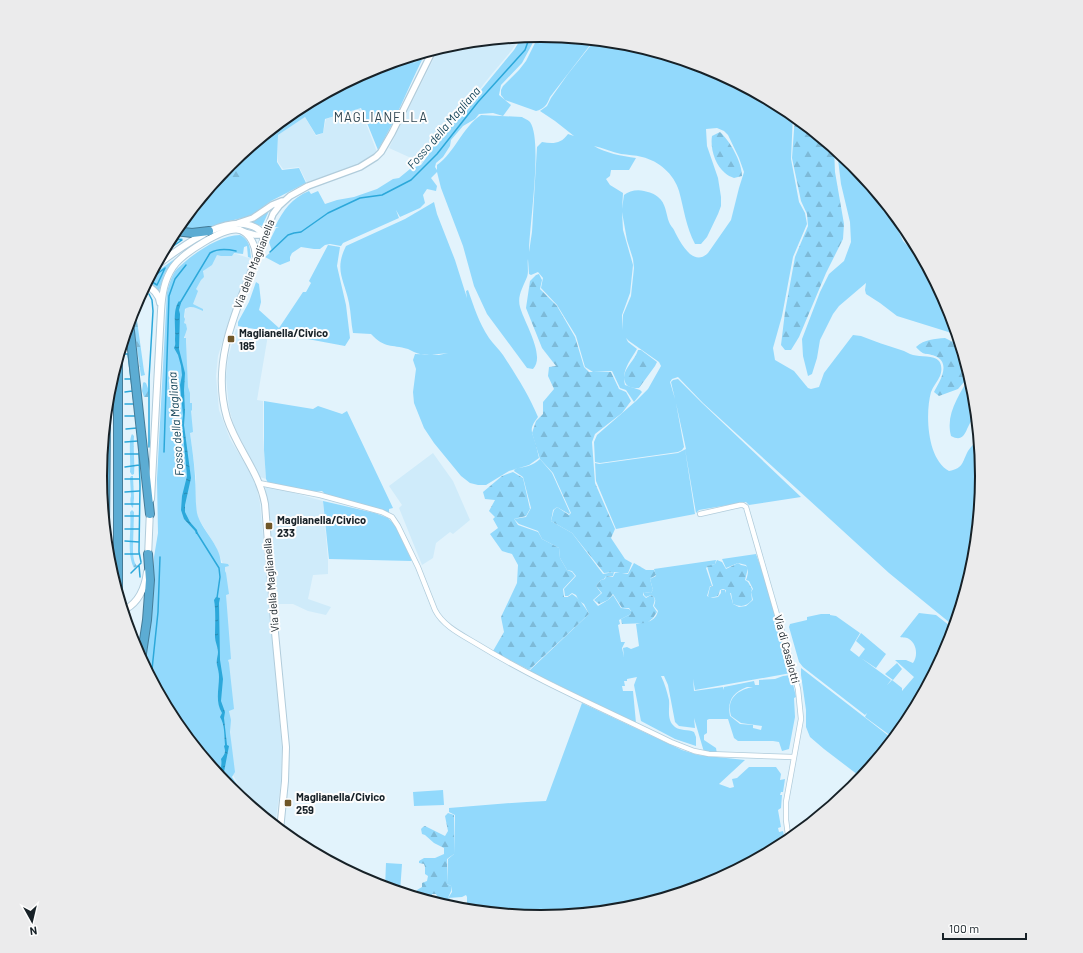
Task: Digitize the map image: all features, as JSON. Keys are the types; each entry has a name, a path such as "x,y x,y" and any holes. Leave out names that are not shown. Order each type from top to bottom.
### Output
{"highway":[{"path":"182,232 192,234 209,230"},
{"path":"130,336 150,514"},
{"path":"118,380 118,573"},
{"path":"143,649 147,620 150,580 148,554"}],"main road":[{"path":"165,259 209,230 227,225 238,223 254,226 259,228 265,235"},
{"path":"128,608 137,600 143,590 147,573 161,311 163,289 167,278 181,257 214,237 232,231 240,230 248,236 254,244 256,260"},
{"name":"Via della Maglianella","path":"265,235 227,336 223,360 222,387 227,418 254,471 265,504 274,629 286,747 285,781 281,824"},
{"path":"150,288 158,295 161,311"}],"street":[{"name":"Via della Maglianella","path":"265,235 273,214 288,198 308,186 360,167 376,157 387,141 430,57"},
{"path":"238,223 253,218 272,205 288,198"},
{"path":"240,230 255,235 265,235"},
{"path":"259,483 320,495 388,514 398,526 410,549 440,619 463,636 522,670 671,742 694,751 721,755 793,757"},
{"name":"Via di Casalotti","path":"700,514 740,505 745,506 747,509 798,689 801,720 798,741 793,757 786,809 788,834"}],"shaded area":[{"path":"516,43 449,128 443,126 422,163 389,148 435,55 457,50"},
{"path":"360,108 377,152 368,161 307,183 299,167 283,169 278,162 278,135 305,117 316,136 323,133 326,119"},
{"path":"216,252 230,252 252,259 229,320 218,356 216,376 219,410 230,439 253,477 260,503 282,748 281,782 276,820 241,791 232,773 225,569 215,545 198,518 194,506 196,478 190,432 184,320 186,307 211,256"},
{"path":"236,329 268,335 257,400 263,401 263,436 266,479 260,477 234,426 229,408 226,377 228,358"},
{"path":"433,453 453,481 470,520 453,534 450,532 436,543 433,558 422,565 399,508 402,505 389,486"},
{"path":"265,485 323,501 328,574 313,575 308,599 331,607 326,615 308,611 293,604 276,604"}],"green space":[{"path":"533,42 522,63 501,85 499,95 511,105 503,116 493,113 479,114 475,119 463,126 451,140 450,146 443,157 436,163 435,167 437,170 437,165 449,154 474,120 481,115 522,117 529,121 534,132 535,164 529,252 532,232 537,147 542,142 553,143 563,140 568,134 574,136 540,111 547,106 568,74 591,45 626,50 654,57 708,75 759,100 793,122 791,159 799,202 805,213 807,224 793,257 782,316 773,348 775,360 794,371 808,388 811,389 819,387 824,373 853,335 861,336 913,355 930,357 939,361 941,372 931,392 928,412 928,424 932,447 936,457 949,471 954,470 960,466 969,449 974,443 975,448 975,505 972,533 968,561 950,623 889,573 703,403 678,377 672,379 670,382 675,399 671,382 678,379 702,403 801,497 749,505 746,502 699,510 696,513 686,449 676,403 684,447 682,450 678,452 600,463 595,462 594,442 597,435 636,401 648,389 661,366 659,362 626,338 628,342 637,349 627,366 624,375 625,385 642,392 634,402 626,390 620,388 612,371 593,372 585,367 576,336 557,305 541,288 543,278 538,272 531,275 529,274 528,259 528,275 521,292 519,303 533,339 537,356 533,369 527,368 487,314 474,286 463,246 441,188 437,172 431,178 437,186 436,191 427,189 423,195 425,203 420,208 400,217 396,210 399,218 343,243 341,246 330,244 325,245 320,249 301,247 292,253 290,261 280,265 265,257 272,251 269,242 276,228 279,227 275,227 281,215 293,201 303,194 309,191 311,194 318,191 325,204 354,197 377,189 393,179 399,178 410,169 421,165 445,127 449,129 518,43","holes":["717,128 724,131 728,135 744,172 731,220 708,253 702,257 692,255 683,247 674,229 669,223 663,202 655,195 641,190 628,192 624,195 622,209 623,193 610,185 606,179 610,176 611,170 629,170 636,158 608,152 594,146 621,154 648,159 665,169 677,185 687,225 692,238 695,244 701,244 707,237 721,206 718,178 707,146 706,129","622,212 627,240 633,259 634,268 631,296 623,315 622,330 622,315 630,293 633,265 623,230"]},
{"path":"535,42 590,45 550,97 545,106 536,111 505,100 501,95 503,86 526,61"},
{"path":"418,60 422,60 378,150 361,108 325,119 323,133 316,135 305,117 278,135 277,162 282,170 299,168 306,183 271,201 251,216 225,222 203,230 184,229 215,190 234,169 277,132 324,100 349,87 402,65 416,61 413,64"},
{"path":"794,123 834,156 835,172 844,224 843,239 826,273 799,337 791,350 785,350 781,345 785,312 795,257 808,226 807,214 801,201 792,158"},
{"path":"720,132 735,152 740,164 742,176 734,178 721,170 718,166 713,151 712,136"},
{"path":"838,159 849,169 886,212 897,226 903,241 913,251 931,284 952,333 897,316 866,294 866,283 839,306 833,314 820,340 817,358 812,374 808,376 803,356 802,339 820,292 829,274 844,261 851,242 850,222 841,184"},
{"path":"239,164 251,171 250,176 223,181"},
{"path":"434,202 467,298 466,291 468,290 482,327 503,355 531,401 538,417 533,425 532,433 539,458 529,465 509,471 486,485 470,483 461,476 434,443 424,428 414,403 413,392 416,369 413,360 415,354 418,354 408,349 384,344 371,334 353,333 349,303 340,268 342,254 346,246 405,219","holes":["448,353 432,355 435,354"]},
{"path":"269,211 262,226 250,223 251,221"},
{"path":"240,235 246,239 250,248 251,258 248,257 247,246 244,247 243,254 234,253 232,256 217,255 212,265 203,271 204,277 196,289 198,291 193,304 203,309 203,311 191,307 185,309 184,323 186,324 187,329 184,338 186,338 188,387 190,393 190,403 192,403 191,411 193,432 190,433 195,471 197,513 202,525 214,543 220,556 221,563 228,564 229,566 225,567 225,571 229,594 226,595 231,659 228,660 234,709 229,711 235,772 232,777 240,790 215,763 180,718 165,694 145,655 154,557 158,533 157,479 167,292 175,271 183,264 206,247 223,238"},
{"path":"179,237 183,238 174,245"},
{"path":"328,245 340,247 337,266 346,305 350,338 345,346 238,326 238,322 249,302 256,282 259,284 261,302 259,310 279,328 303,292 306,292 311,283 309,281"},
{"path":"176,258 165,273 159,291 151,286 159,270"},
{"path":"539,274 542,280 540,289 557,306 575,337 584,367 589,372 611,372 619,389 626,392 631,401 622,413 595,434 592,442 595,483 615,529 611,538 625,559 632,563 628,573 622,574 628,574 634,563 646,570 654,570 656,575 650,579 653,590 651,593 644,592 643,595 646,598 651,595 654,597 655,601 653,606 657,612 647,623 622,624 621,619 631,614 631,611 629,608 622,608 613,594 608,600 599,604 594,600 602,593 596,586 601,580 605,579 606,576 613,577 615,573 620,573 614,572 604,573 572,533 551,521 554,510 557,507 569,515 571,513 553,473 540,459 532,433 536,421 543,414 543,402 554,389 548,376 549,367 556,366 542,348 526,308 530,281"},
{"path":"137,319 145,375 141,376 134,327"},
{"path":"945,338 955,343 965,381 958,389 939,396 934,392 943,373 943,363 935,356 923,353 916,347 919,344 933,339"},
{"path":"638,350 641,350 657,362 639,388 633,388 626,384 624,374"},
{"path":"144,382 146,383 149,391 148,397 144,397 142,391"},
{"path":"966,383 972,421 964,436 955,438 951,436 950,420 954,404"},
{"path":"264,401 313,409 318,406 342,414 347,411 393,508 389,509 389,513 327,496 322,491 315,492 269,485 266,479 264,450"},
{"path":"132,434 134,436 134,474 132,475 130,472 130,447"},
{"path":"685,449 695,514 616,529 596,481 595,463 599,464 678,453"},
{"path":"540,459 552,473 570,513 569,514 557,507 553,510 551,521 572,533 603,574 614,572 613,576 606,576 596,586 601,593 593,600 598,606 613,595 621,608 629,609 631,611 631,614 619,620 620,624 618,625 621,642 625,642 622,648 624,657 623,648 627,647 631,649 639,646 636,624 652,620 657,615 658,611 654,606 655,598 651,595 646,597 644,595 644,592 651,593 653,590 650,579 656,576 654,569 716,560 715,564 706,568 712,586 710,586 707,596 712,598 718,597 721,590 725,590 726,593 730,593 733,604 739,607 746,606 753,600 751,592 753,589 749,581 746,580 748,569 746,565 738,563 726,568 722,559 756,554 764,576 791,673 695,690 693,679 694,691 723,687 723,690 724,687 754,681 755,685 759,685 759,680 775,679 791,675 796,697 794,698 795,717 789,749 782,751 779,742 773,741 738,741 734,738 728,719 709,719 707,720 707,733 704,735 704,740 716,748 717,754 704,752 694,718 695,728 679,726 675,722 668,685 664,676 661,676 669,700 670,721 677,728 694,732 696,737 696,746 675,739 641,721 634,685 637,677 627,679 627,681 624,681 625,686 622,686 623,691 633,691 636,723 529,671 589,614 584,604 579,601 576,595 572,593 565,596 564,589 576,576 572,571 567,570 560,558 559,548 542,539 538,531 519,524 514,519 526,517 531,508 523,477 514,471 515,469 528,466","holes":["747,687 753,687 743,690 734,696 730,704 731,716 741,723 762,726 761,730 753,728 753,725 740,724 730,716 729,711 730,702 735,694"]},
{"path":"513,472 523,478 530,509 526,516 514,519 518,525 538,532 542,539 559,548 560,558 567,570 572,572 575,576 563,589 564,597 568,597 572,594 575,596 582,603 589,614 529,670 493,651 504,632 501,617 517,583 518,565 512,554 502,551 490,534 498,528 493,519 495,517 489,511 495,500 485,499 483,492 502,476"},
{"path":"133,476 133,508 130,502 130,478"},
{"path":"323,501 375,513 388,518 395,525 412,561 329,559"},
{"path":"132,510 134,512 133,555 137,566 134,568 130,555 130,512"},
{"path":"717,560 722,562 726,569 738,563 748,568 745,580 752,589 752,600 748,604 738,606 733,604 731,593 726,593 726,590 723,589 720,590 718,596 710,598 708,596 710,587 713,586 707,566 715,564"},
{"path":"919,613 936,615 949,625 943,643 918,694 890,735 865,717 867,713 865,715 803,667 799,662 789,627 790,624 807,620 807,617 821,614 836,616 860,633 850,650 859,657 865,649 856,641 861,633 886,654 876,668 861,658 891,680 887,685 892,680 902,688 902,691 914,677 895,660 906,660 913,663 916,657 916,650 912,641 907,638 900,637"},
{"path":"897,663 902,669 893,680 885,674"},
{"path":"801,668 889,736 858,775 810,737 806,727 806,710"},
{"path":"582,703 682,750 698,755 745,760 719,784 730,788 734,787 732,779 737,778 749,767 776,767 781,774 780,780 785,779 783,792 781,792 780,795 782,795 781,808 778,810 781,827 778,828 779,832 783,831 784,837 759,853 708,878 654,896 626,903 542,911 513,910 467,904 466,895 462,897 448,898 452,892 451,886 447,884 448,859 454,854 455,815 449,812 449,808 546,801"},
{"path":"443,790 444,805 414,806 413,792"},
{"path":"448,813 454,815 454,854 447,859 447,884 451,886 451,891 448,898 450,898 447,901 438,898 436,894 432,894 432,897 417,892 417,890 422,887 422,883 427,881 428,876 425,874 424,864 419,863 419,861 424,858 435,858 444,854 444,848 422,834 421,829 425,826 445,836 448,831 445,816"},
{"path":"386,863 402,864 400,887 385,882"}],"water":[{"path":"179,301 181,303 179,310 179,349 185,373 184,425 191,478 185,505 185,512 198,534 196,534 184,519 181,510 182,496 187,476 180,385 182,375 178,355 174,348 175,314"},
{"path":"216,597 220,598 220,660 223,679 221,701 225,712 224,718 227,745 229,746 224,773 221,769 221,759 225,753 225,745 224,727 220,717 222,713 218,700 218,650 215,641 214,600"}],"waterway":[{"name":"Fosso della Magliana","path":"270,252 288,235 301,232 328,213 360,198 382,195 411,180 437,154 478,102 525,50 528,42"},
{"path":"173,246 182,240 177,239"},
{"name":"Fosso della Magliana","path":"180,303 210,253 223,249 236,251"},
{"path":"164,452 169,296 175,279 186,265"},
{"path":"153,282 157,285 165,268 157,274"},
{"path":"149,294 152,300 153,311 149,379 149,447"},
{"path":"125,354 128,354 134,403"},
{"path":"125,379 131,379"},
{"path":"125,392 132,391"},
{"path":"125,404 134,404"},
{"path":"125,416 136,416"},
{"path":"126,429 137,428"},
{"path":"125,442 138,441"},
{"path":"139,453 139,552 141,562"},
{"path":"125,454 139,454"},
{"path":"125,467 139,465"},
{"path":"125,479 139,479"},
{"path":"125,492 139,491"},
{"path":"125,504 139,504"},
{"path":"125,516 139,516"},
{"path":"125,529 139,529"},
{"name":"Fosso della Magliana","path":"197,533 219,568 220,577 217,598"},
{"path":"125,541 139,542"},
{"path":"125,554 139,554"},
{"path":"152,669 158,612 160,557"},
{"path":"131,573 141,563"},
{"path":"139,565 140,577"}],"place":[{"name":"Maglianella/Civico 185","path":"231,339"},
{"name":"Maglianella/Civico 233","path":"269,526"},
{"name":"Maglianella/Civico 259","path":"288,803"}],"district":[{"name":"MAGLIANELLA","path":"381,117"}]}
